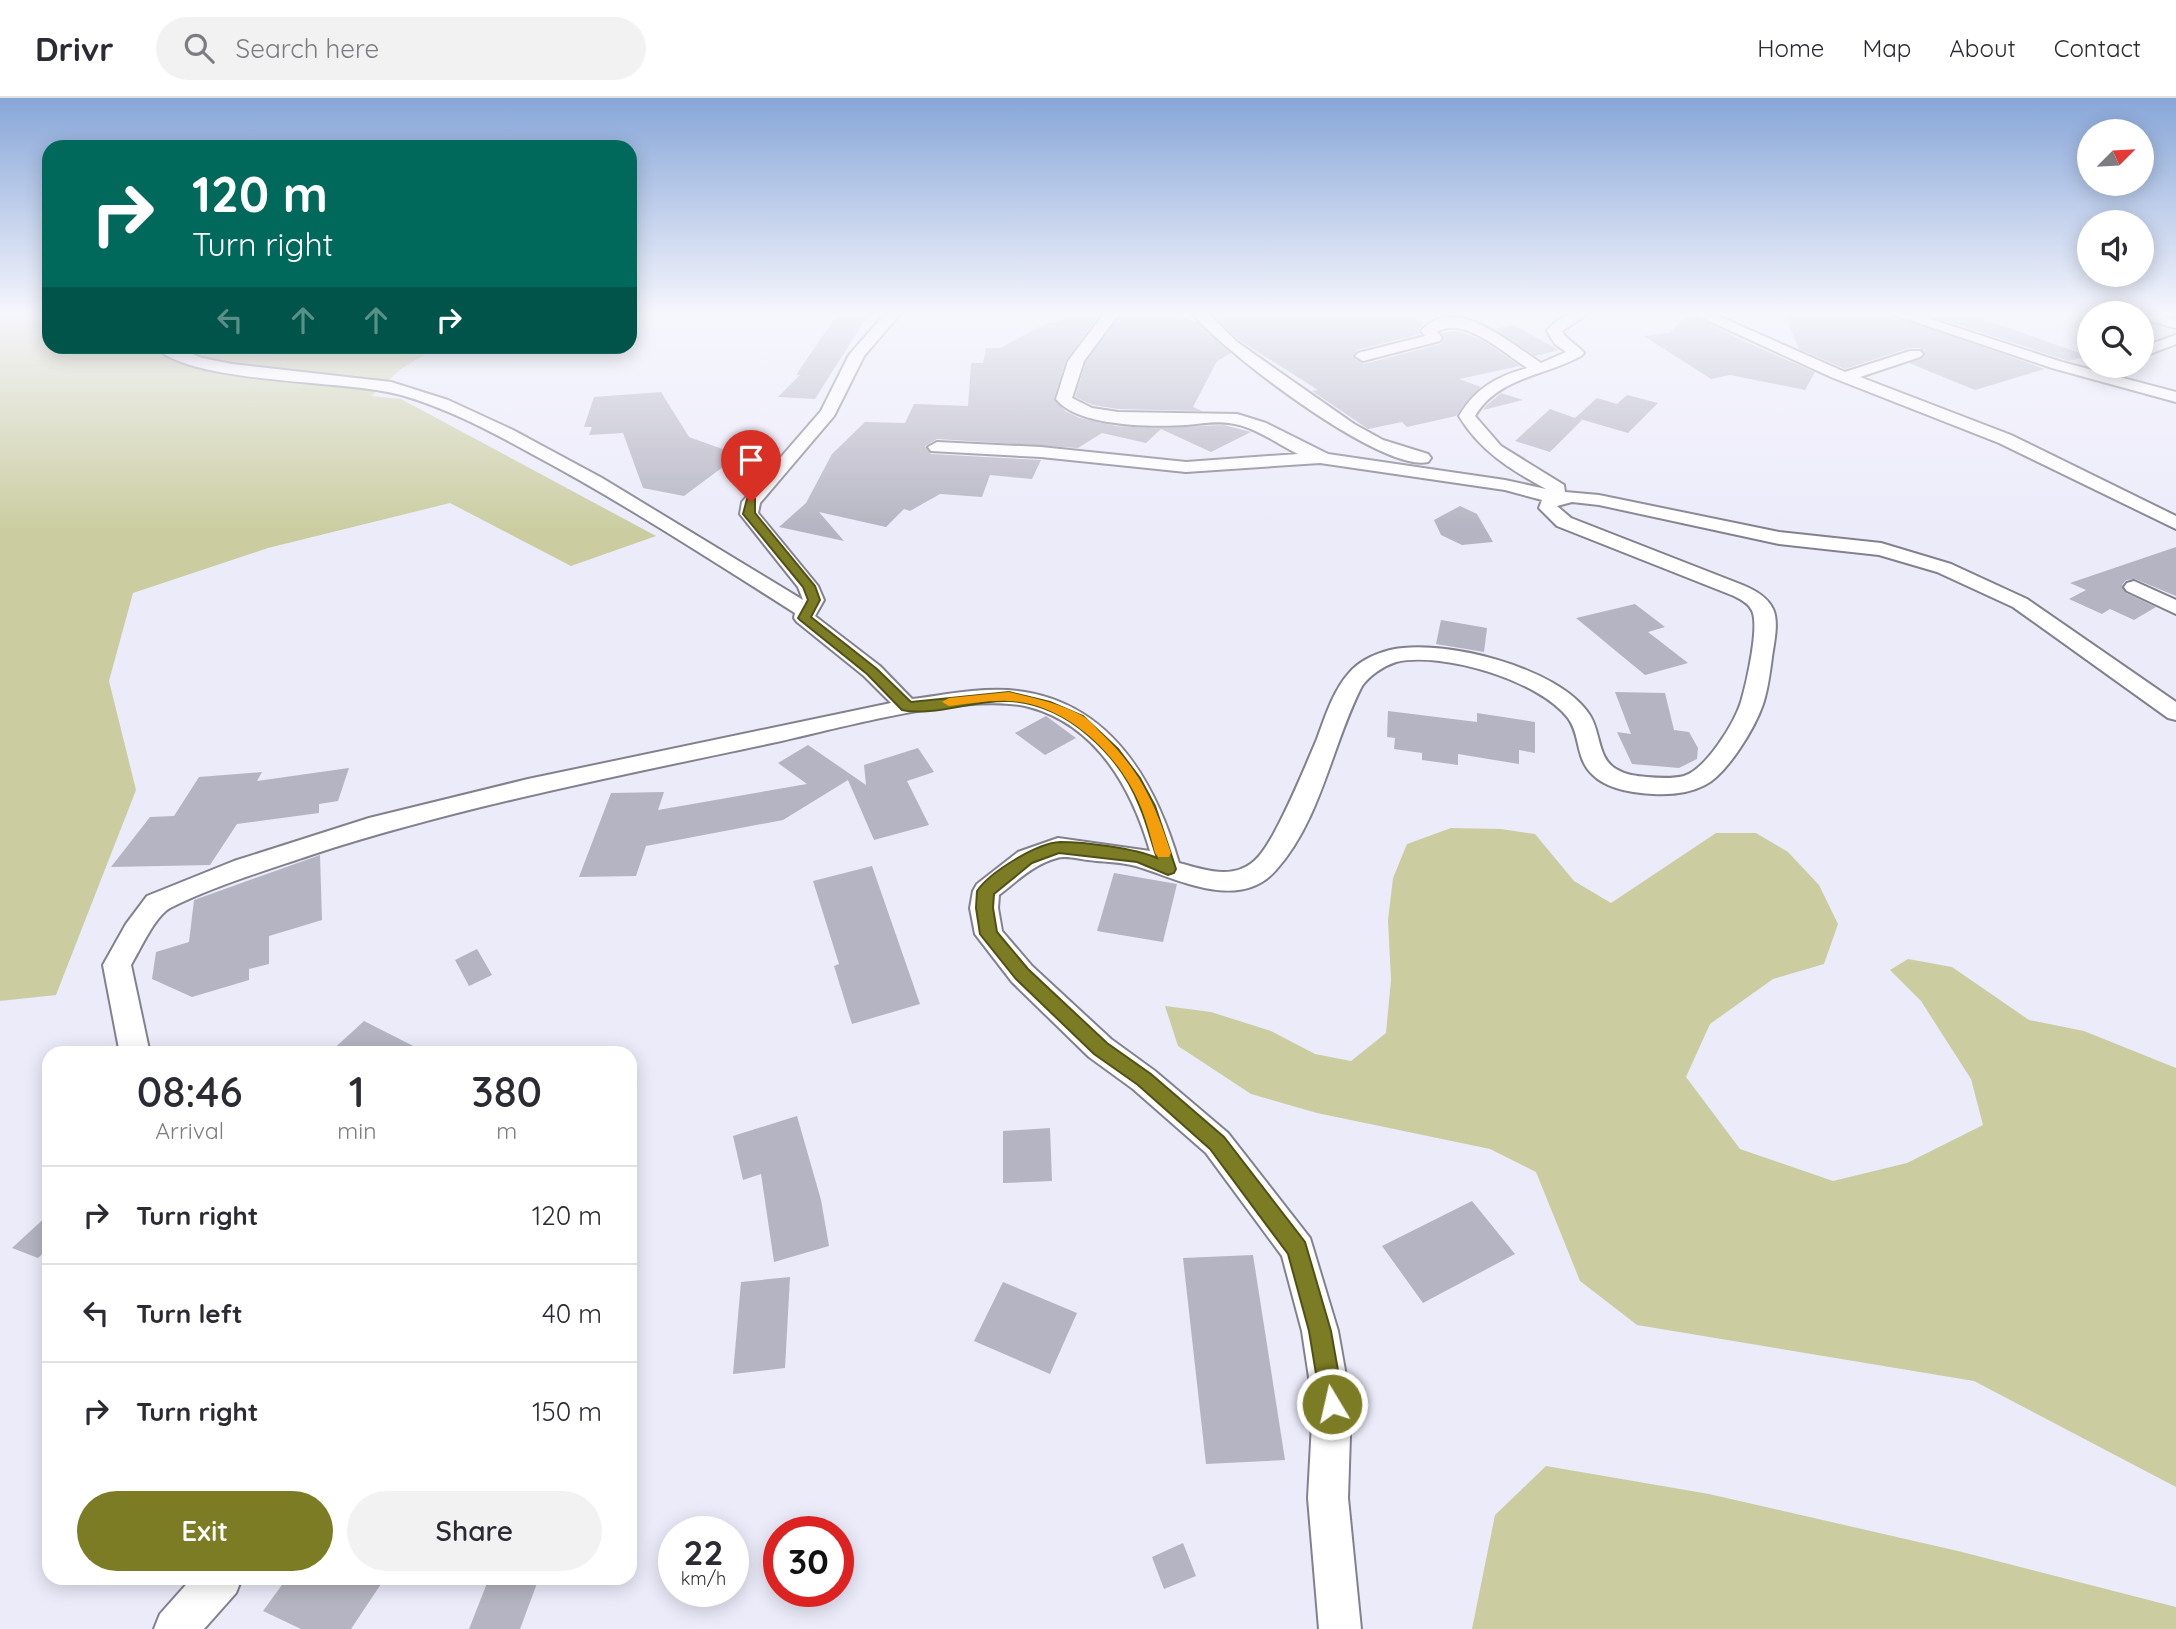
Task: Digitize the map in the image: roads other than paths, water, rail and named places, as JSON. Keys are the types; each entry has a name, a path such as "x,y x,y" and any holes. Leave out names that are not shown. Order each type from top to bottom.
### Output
{"street":[{"path":"388,386 417,393 486,423 574,467 806,611"},
{"path":"841,386 828,413 751,502 749,514 808,586 814,600 804,618 872,671 907,707"},
{"path":"1068,386 1064,399 1072,407 1094,413 1167,419 1222,416 1241,419 1325,459"},
{"path":"1291,386 1362,436 1411,456 1499,475 1531,490"},
{"path":"1494,386 1471,407 1467,416 1490,444 1565,497"},
{"path":"1869,386 2005,439 2176,523"},
{"path":"2142,386 2176,397"},
{"path":"1109,398 1149,410 1167,419"},
{"path":"1251,461 1286,442"},
{"path":"937,447 1041,452 1186,467 1251,461 1325,459 1531,490 1779,538 1881,549 1944,568 2021,603 2176,713"},
{"path":"1340,1629 1328,1497 1332,1404 1320,1331 1298,1249 1217,1143 1144,1080 1100,1048 1022,974 989,934 984,908 986,891 1027,859 1058,847 1139,857 1168,869 1223,881 1255,874 1274,856 1306,799 1325,746 1355,679 1371,665 1395,655 1455,657 1540,685 1563,699 1579,716 1594,764 1608,775 1627,784 1659,785 1695,780 1707,771 1729,744 1751,704 1766,625 1763,611 1752,598 1733,588 1564,522 1548,508 1548,504 1565,497"},
{"path":"2134,587 2176,608"},
{"path":"133,1046 117,965 136,931 157,903 243,868 369,827 528,787 907,707 1009,697 1045,705 1078,719 1112,752 1133,778 1148,806 1168,869"},
{"path":"175,1629 215,1585"}]}
